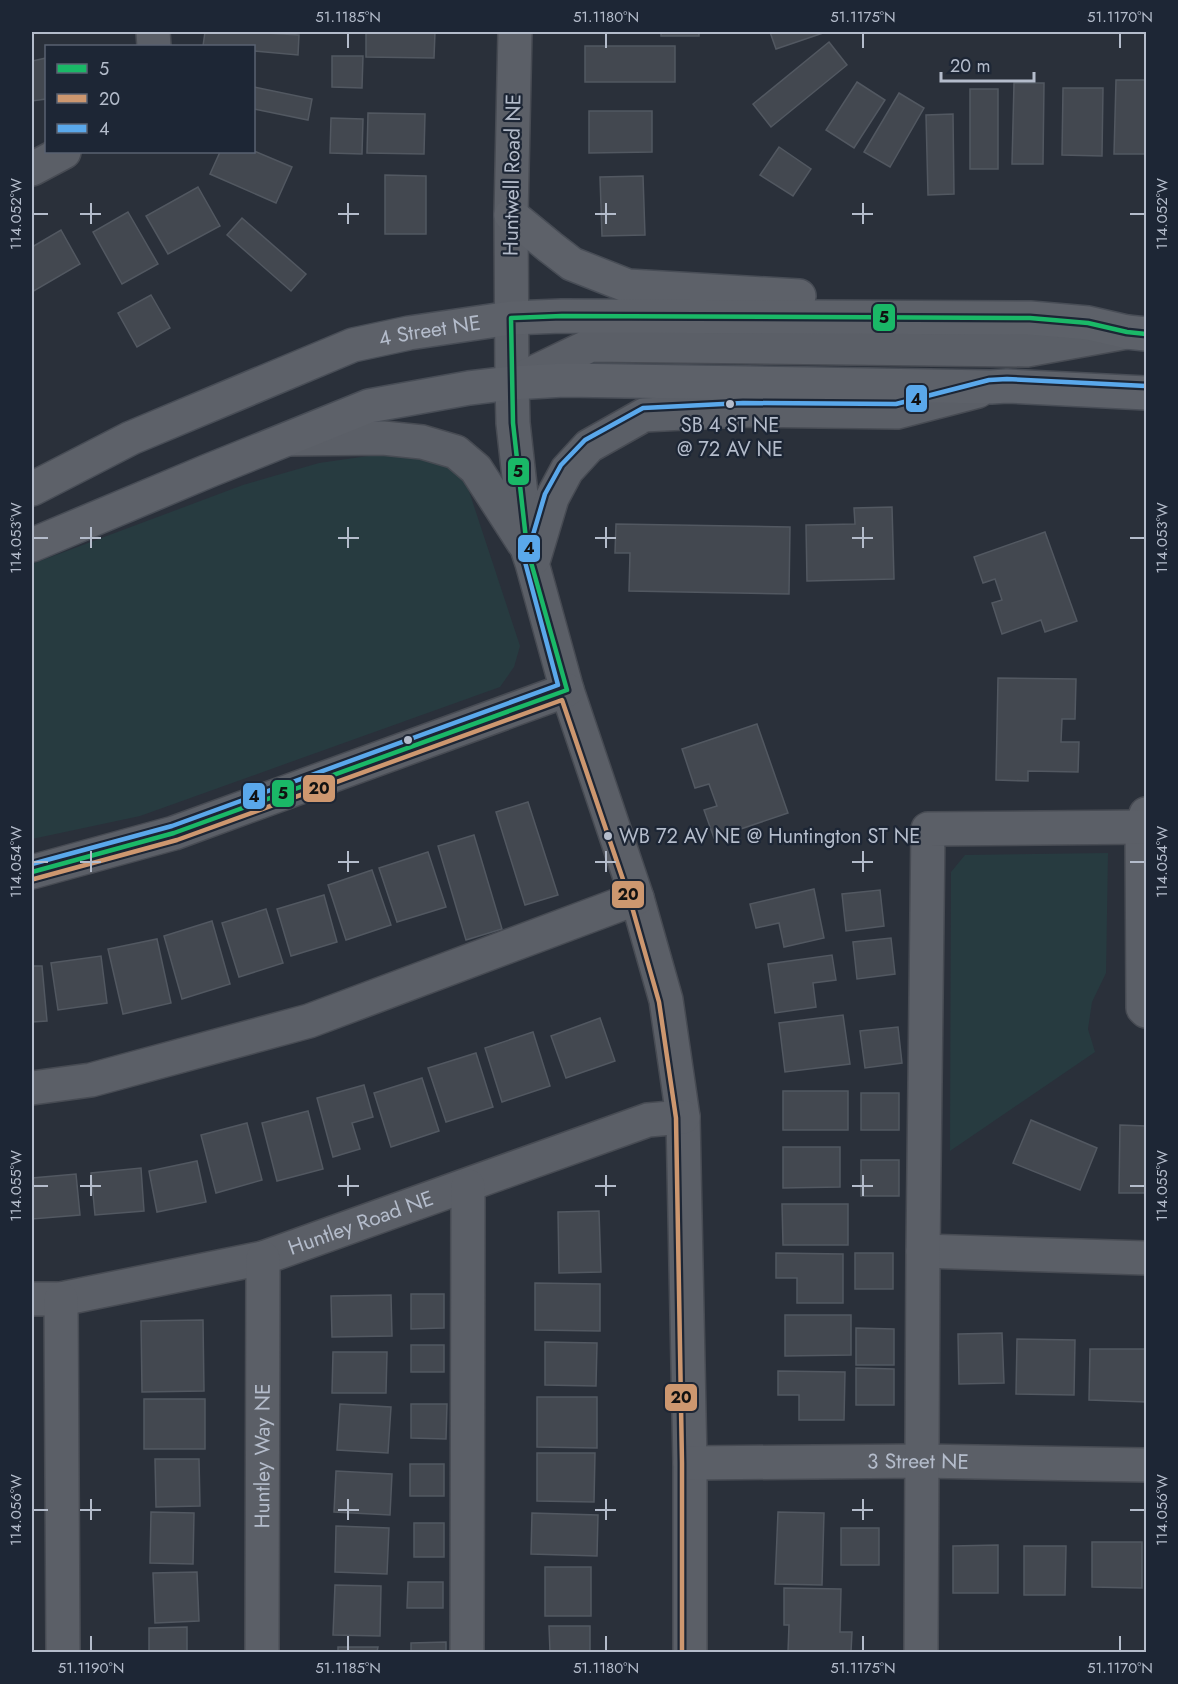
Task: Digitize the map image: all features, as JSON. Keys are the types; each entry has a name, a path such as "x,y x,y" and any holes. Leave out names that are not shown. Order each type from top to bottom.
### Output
{"main road":[{"path":"511,215 572,264 628,286 931,303 1012,318"},
{"name":"4 Street NE","path":"32,489 131,438 353,345 409,333 511,318 562,316 1012,318 1088,324 1136,333"},
{"path":"32,545 369,406 469,388 564,380 1019,387 1146,393"}],"street":[{"name":"Huntwell Road NE","path":"515,32 511,215 513,423 530,556"},
{"path":"32,169 62,153"},
{"path":"512,383 591,345 1027,350 1136,333"},
{"path":"530,556 552,498 567,470 589,446 644,415 743,410 897,412 991,387"},
{"path":"288,439 383,438 422,442 456,452 476,469 530,556 567,690 637,898 666,1000 683,1117 690,1463 690,1653"},
{"path":"32,872 174,833 567,690"},
{"path":"921,1653 928,829 1145,823 1143,1008 1146,1011"},
{"path":"32,1088 91,1080 309,1021 637,898"},
{"name":"Huntley Road NE","path":"46,1299 263,1258 648,1120 683,1117"},
{"path":"467,1653 468,1186"},
{"path":"923,1251 1146,1258"},
{"name":"Huntley Way NE","path":"262,1653 263,1258"},
{"path":"46,1299 63,1653"},
{"name":"3 Street NE","path":"690,1463 921,1461 1146,1465"}],"green space":[{"path":"405,454 430,459 450,468 467,485 520,646 514,667 500,687 140,816 32,839 32,564 243,485 319,463 375,455"},
{"path":"1108,853 1106,973 1092,1002 1088,1029 1095,1052 950,1151 951,872 965,855"}],"building":[{"path":"205,32 299,35 298,55 255,51 255,45 203,45"},
{"path":"366,32 435,32 434,58 366,57"},
{"path":"661,32 699,32 699,36 661,36"},
{"path":"770,32 826,32 776,49"},
{"path":"829,42 847,65 771,127 753,104"},
{"path":"585,46 675,46 675,82 585,82"},
{"path":"332,56 363,56 362,88 332,87"},
{"path":"45,58 45,99 32,101 32,61"},
{"path":"1116,80 1146,80 1146,154 1114,154"},
{"path":"857,82 885,100 854,148 826,130"},
{"path":"1014,83 1044,83 1043,164 1012,164"},
{"path":"255,87 312,99 308,120 255,109"},
{"path":"1063,88 1103,88 1102,156 1062,155"},
{"path":"970,89 998,89 998,169 970,169"},
{"path":"899,93 924,108 890,167 864,152"},
{"path":"589,111 652,111 652,152 589,153"},
{"path":"368,113 425,114 424,154 367,153"},
{"path":"953,114 954,194 928,195 926,115"},
{"path":"331,118 363,119 362,154 330,153"},
{"path":"779,147 811,169 793,196 760,175"},
{"path":"255,151 292,167 276,203 210,174 220,153"},
{"path":"385,175 426,176 426,234 385,234"},
{"path":"643,176 645,235 602,236 600,177"},
{"path":"198,187 220,226 168,254 146,216"},
{"path":"128,212 158,264 122,284 93,232"},
{"path":"242,218 306,274 291,291 227,235"},
{"path":"61,230 80,264 32,292 32,247"},
{"path":"151,295 170,328 137,347 118,313"},
{"path":"892,507 894,579 807,581 806,525 855,524 854,508"},
{"path":"616,524 790,527 789,594 629,591 630,553 615,553"},
{"path":"1045,532 1077,621 1045,632 1041,620 1002,634 992,603 1002,600 995,579 983,583 974,557"},
{"path":"998,678 1076,679 1075,719 1062,719 1061,742 1079,742 1078,772 1028,771 1028,781 996,780"},
{"path":"757,724 788,813 714,838 704,810 717,806 709,784 695,788 682,749"},
{"path":"528,802 558,895 525,905 496,812"},
{"path":"474,835 502,929 466,940 438,846"},
{"path":"428,852 446,907 397,922 379,868"},
{"path":"372,870 391,925 346,940 328,885"},
{"path":"814,889 824,938 784,947 779,923 756,928 750,904"},
{"path":"880,890 884,926 846,931 842,894"},
{"path":"324,895 337,942 291,956 277,909"},
{"path":"266,909 283,963 239,977 222,923"},
{"path":"212,921 230,984 182,999 164,936"},
{"path":"891,938 895,974 857,979 853,942"},
{"path":"157,939 171,1003 123,1014 108,949"},
{"path":"832,955 836,980 813,983 816,1007 775,1013 768,964"},
{"path":"101,956 107,1003 58,1010 51,963"},
{"path":"32,966 42,966 47,1021 32,1022"},
{"path":"843,1015 850,1064 785,1072 779,1023"},
{"path":"600,1018 615,1061 566,1078 551,1036"},
{"path":"898,1027 902,1063 865,1068 860,1031"},
{"path":"533,1032 550,1086 502,1102 485,1048"},
{"path":"476,1053 493,1107 446,1122 428,1068"},
{"path":"422,1078 439,1131 391,1147 374,1093"},
{"path":"364,1085 373,1117 352,1123 360,1149 333,1157 317,1098"},
{"path":"783,1091 848,1091 848,1130 783,1130"},
{"path":"861,1093 899,1093 899,1130 861,1130"},
{"path":"308,1111 323,1169 277,1181 262,1123"},
{"path":"1031,1120 1097,1148 1080,1190 1013,1163"},
{"path":"247,1123 262,1180 216,1193 201,1135"},
{"path":"1120,1125 1146,1126 1146,1193 1119,1193"},
{"path":"783,1147 840,1147 840,1187 783,1188"},
{"path":"861,1160 899,1160 899,1196 861,1196"},
{"path":"197,1161 206,1202 157,1212 149,1171"},
{"path":"141,1168 144,1211 95,1215 91,1173"},
{"path":"76,1174 80,1215 32,1219 32,1178"},
{"path":"782,1204 848,1204 848,1245 783,1245"},
{"path":"599,1211 601,1272 559,1273 558,1212"},
{"path":"776,1253 843,1254 843,1303 797,1303 797,1278 776,1278"},
{"path":"855,1253 893,1253 893,1289 855,1289"},
{"path":"535,1283 600,1284 600,1331 535,1330"},
{"path":"411,1294 444,1294 444,1328 411,1329"},
{"path":"391,1295 392,1336 332,1337 331,1296"},
{"path":"785,1315 851,1315 851,1355 785,1356"},
{"path":"203,1320 204,1391 142,1392 141,1321"},
{"path":"856,1328 894,1329 894,1365 856,1365"},
{"path":"1002,1333 1004,1383 959,1384 958,1334"},
{"path":"1017,1339 1075,1340 1074,1395 1016,1394"},
{"path":"545,1342 597,1343 596,1386 545,1385"},
{"path":"411,1345 444,1345 444,1372 411,1372"},
{"path":"1090,1349 1146,1349 1146,1402 1089,1400"},
{"path":"333,1352 387,1352 386,1393 332,1393"},
{"path":"856,1368 894,1369 894,1405 856,1405"},
{"path":"778,1371 845,1372 844,1420 799,1420 799,1395 778,1395"},
{"path":"537,1397 597,1397 597,1448 537,1447"},
{"path":"144,1399 205,1399 205,1449 144,1449"},
{"path":"340,1404 391,1407 388,1453 337,1450"},
{"path":"411,1404 447,1404 446,1439 411,1438"},
{"path":"537,1453 595,1453 594,1502 537,1501"},
{"path":"155,1459 199,1459 200,1506 156,1507"},
{"path":"410,1464 444,1464 444,1496 410,1496"},
{"path":"336,1471 392,1474 390,1515 334,1512"},
{"path":"151,1512 194,1513 193,1564 150,1563"},
{"path":"778,1512 824,1513 822,1585 775,1584"},
{"path":"532,1513 598,1515 597,1556 531,1554"},
{"path":"414,1523 444,1523 444,1557 414,1557"},
{"path":"336,1526 389,1528 387,1574 335,1572"},
{"path":"841,1528 879,1528 879,1565 841,1565"},
{"path":"1092,1542 1142,1542 1142,1588 1092,1587"},
{"path":"998,1545 998,1593 953,1593 953,1546"},
{"path":"1024,1546 1066,1546 1065,1595 1024,1595"},
{"path":"545,1567 591,1567 591,1616 545,1616"},
{"path":"197,1572 199,1621 155,1623 153,1573"},
{"path":"408,1582 443,1582 443,1608 407,1608"},
{"path":"335,1585 381,1586 380,1636 333,1635"},
{"path":"784,1588 841,1589 840,1632 852,1632 851,1652 788,1652 789,1625 784,1625"},
{"path":"549,1626 590,1626 590,1652 550,1652"},
{"path":"187,1627 187,1652 149,1652 149,1628"},
{"path":"446,1642 446,1652 411,1652 411,1643"},
{"path":"338,1647 378,1647 377,1652 338,1652"}],"transit line":[{"name":"5","path":"32,872 174,833 567,690 527,548 513,423 511,318 562,316 1030,318 1088,323 1146,334"},
{"name":"4","path":"32,864 172,826 558,685 525,562 545,494 561,465 585,440 643,408 743,403 896,404 989,380 1007,379 1146,386"},
{"name":"20","path":"34,879 177,840 562,700 630,900 659,1002 676,1118 682,1463 682,1652"}],"place":[{"name":"SB 4 ST NE @ 72 AV NE","path":"730,404"},
{"name":"WB 72 AV NE @ Huntington ST NE","path":"608,836"}]}
